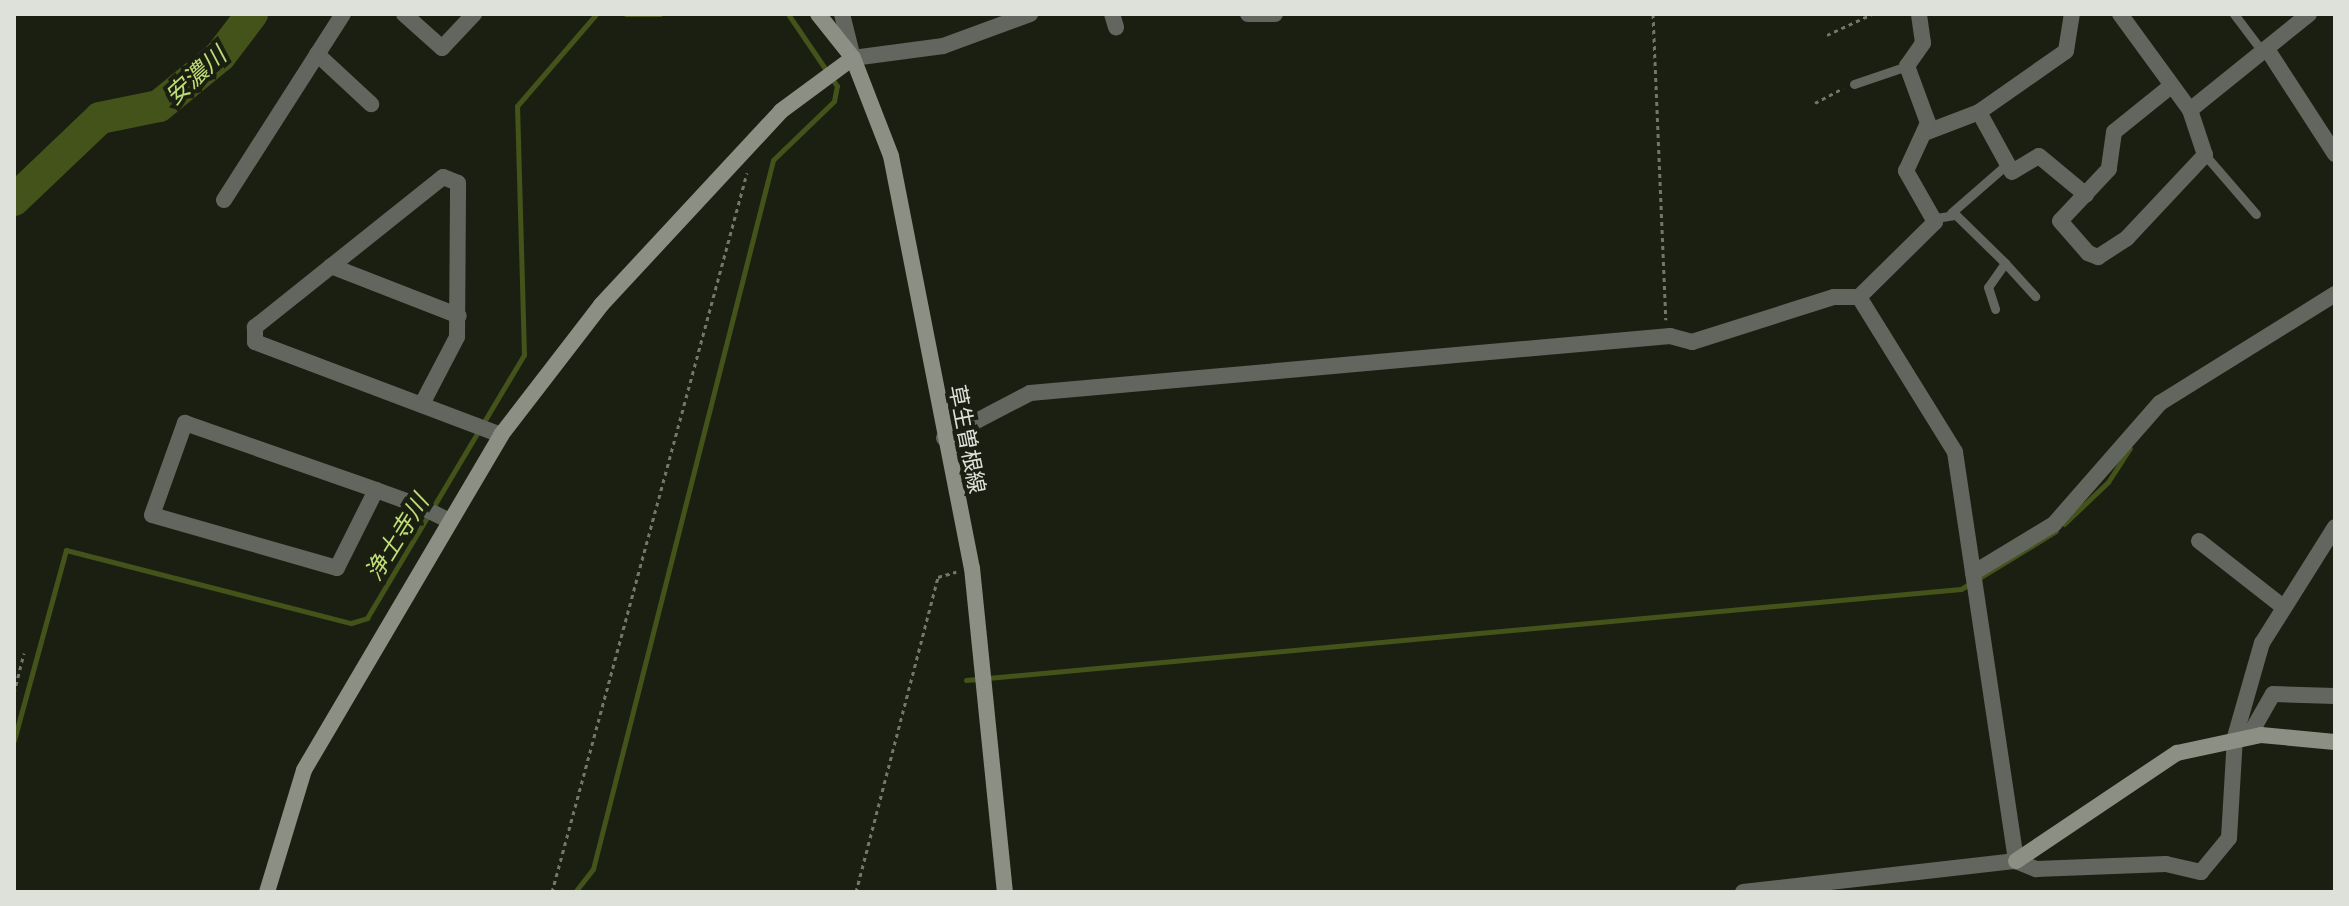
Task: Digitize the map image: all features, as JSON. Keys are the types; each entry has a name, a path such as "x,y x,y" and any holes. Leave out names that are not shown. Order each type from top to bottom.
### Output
{"street":[{"path":"224,200 343,14"},
{"path":"404,14 442,48 474,14"},
{"name":"草生曽根線","path":"818,14 853,58 891,156 983,646 1005,892"},
{"path":"842,14 853,58"},
{"path":"267,892 304,770 448,520 501,435 601,305 816,79 853,58 943,46 1030,14"},
{"path":"1248,14 1275,14"},
{"path":"1919,14 1923,43 1907,66 1927,132"},
{"path":"944,438 1030,393 1670,336 1692,342 1834,297 1859,297 1944,215 1906,171 1927,132 1979,112 2066,51 2072,14"},
{"path":"2120,14 2190,110 2205,155 2165,203 2098,257 2060,221 2109,169 2114,132 2171,86"},
{"path":"2190,110 2309,14"},
{"path":"2264,50 2335,154"},
{"path":"317,54 371,104"},
{"path":"1979,112 2012,172 2039,156 2086,195"},
{"path":"422,404 457,337 459,316 458,183 443,177 255,327 255,342 501,435"},
{"path":"331,266 459,316"},
{"path":"1973,573 2054,524 2160,403 2335,294"},
{"path":"1859,297 1955,452 2016,861"},
{"path":"376,490 337,568 152,515 185,423 376,490 448,520"},
{"path":"2016,861 2036,869 2166,864 2201,872 2229,838 2242,737 2262,643 2282,606 2335,527"},
{"path":"2199,541 2282,606"},
{"path":"2242,737 2273,694 2335,696"},
{"path":"1743,892 1887,886 2016,861 2145,769 2242,737 2335,742"}],"lane":[{"path":"2234,14 2264,50"},
{"path":"1854,84 1907,66"},
{"path":"2205,155 2256,214"},
{"path":"2006,165 1944,215 2005,263 2035,296"},
{"path":"1995,309 1988,287 2005,263"}],"path":[{"path":"1653,14 1670,336"},
{"path":"1827,35 1872,14"},
{"path":"1815,103 1854,84"},
{"path":"552,892 748,169 741,155"},
{"path":"856,892 938,577"},
{"path":"14,693 24,653"}],"waterway":[{"name":"安濃川","path":"14,200 100,118 159,106 220,56 252,14"},
{"name":"浄土寺川","path":"14,740 66,550 351,623 367,618 524,355 517,106 596,14"},
{"name":"浄土寺川","path":"626,14 660,14"},
{"path":"575,892 593,869 773,160 834,101 837,86 788,14"},
{"path":"2064,524 2108,482 2130,448"},
{"path":"966,680 1961,589 2056,531"}]}
